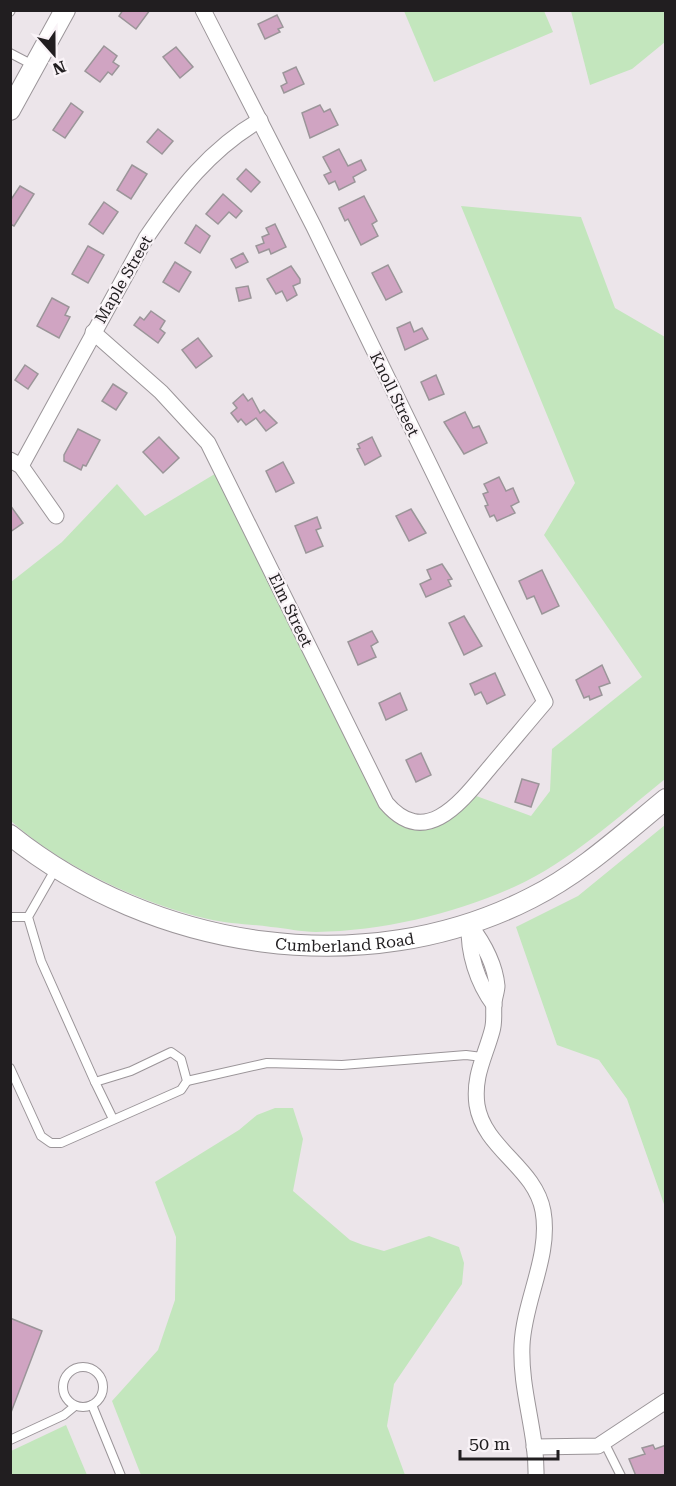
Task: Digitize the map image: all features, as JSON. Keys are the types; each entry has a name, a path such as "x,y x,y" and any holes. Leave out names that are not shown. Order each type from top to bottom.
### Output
{"street":[{"path":"10,110 65,10"},
{"name":"Knoll Street","path":"203,10 260,120 545,702 489,768"},
{"name":"Maple Street","path":"16,463 146,238 182,186 211,156 260,120"},
{"name":"Elm Street","path":"93,332 183,412 208,443 381,795 397,816 413,821 439,818 456,806 489,768"},
{"path":"16,463 56,516"},
{"name":"Cumberland Road","path":"10,835 56,868 128,905 163,918 233,937 317,948 383,943 470,924 510,908 553,886 586,864 666,799"},
{"path":"470,924 469,946 483,991 494,1005 492,1031 482,1057 476,1088 479,1116 494,1140 529,1178 543,1211 543,1248 526,1311 522,1345 524,1397 534,1447 536,1476"},
{"path":"534,1447 598,1446 666,1401"}],"lane":[{"path":"10,53 34,66"},
{"path":"56,868 28,917 41,961 113,1119"},
{"path":"10,917 28,917"},
{"path":"95,1082 131,1071 171,1052 181,1059 188,1081"},
{"path":"10,1068 41,1136 51,1143 61,1143 181,1090 188,1081 267,1063 342,1065 466,1055 482,1057"},
{"path":"75,1406 66,1397 63,1385 69,1373 80,1367 93,1370 102,1379 103,1392 92,1406"},
{"path":"10,1440 64,1415 75,1406 92,1406"},
{"path":"92,1406 121,1476"},
{"path":"604,1442 621,1476"}],"green space":[{"path":"404,11 544,11 553,32 434,82"},
{"path":"571,11 665,11 665,42 632,69 590,85"},
{"path":"461,206 581,217 615,308 665,337 665,779 574,851 514,887 443,913 367,928 310,932 208,919 156,904 78,868 31,838 11,821 11,582 62,542 117,484 145,516 223,469 381,795 422,822 468,793 531,816 550,791 552,749 642,677 544,535 575,483"},
{"path":"665,825 665,1207 627,1099 599,1060 557,1045 516,927 578,896"},
{"path":"275,1108 293,1108 303,1139 293,1191 350,1240 384,1251 429,1236 459,1247 464,1263 462,1284 394,1384 387,1426 405,1475 141,1475 112,1401 158,1350 175,1300 176,1237 155,1182 239,1130 257,1115"},
{"path":"66,1425 87,1475 11,1475 11,1451"}],"building":[{"path":"123,10 150,10 136,29 119,16"},
{"path":"277,15 283,27 278,29 280,32 265,39 258,24"},
{"path":"104,46 117,56 113,62 119,66 112,75 108,72 100,82 85,71"},
{"path":"176,47 193,67 180,78 163,57"},
{"path":"296,67 304,84 284,93 281,86 287,83 283,73"},
{"path":"71,103 83,112 65,138 53,130"},
{"path":"320,105 324,112 330,109 338,125 310,138 302,113"},
{"path":"158,129 173,141 162,154 147,142"},
{"path":"339,149 348,166 361,160 366,170 353,177 355,182 339,190 335,181 329,184 324,175 331,172 323,157"},
{"path":"132,165 147,174 131,199 117,190"},
{"path":"246,169 260,182 251,192 237,179"},
{"path":"20,186 34,194 14,226 10,224 10,201"},
{"path":"223,194 242,211 236,218 229,212 218,224 206,214"},
{"path":"364,196 377,221 372,224 378,236 361,245 348,219 345,221 339,208"},
{"path":"104,202 118,212 103,234 89,224"},
{"path":"275,224 286,247 271,254 269,249 259,253 256,246 264,243 262,237 269,234 266,228"},
{"path":"196,225 210,236 200,253 185,243"},
{"path":"88,246 104,255 88,283 72,274"},
{"path":"243,253 248,262 236,268 231,259"},
{"path":"175,262 191,272 179,292 163,282"},
{"path":"388,265 402,292 386,300 372,273"},
{"path":"291,266 300,279 300,283 293,286 297,295 287,301 282,291 276,294 267,279"},
{"path":"248,286 251,298 239,301 236,288"},
{"path":"52,298 69,307 65,315 70,317 59,338 37,326"},
{"path":"151,311 165,321 160,329 165,333 158,343 134,325 140,317 144,320"},
{"path":"410,322 414,332 422,328 428,339 405,350 397,328"},
{"path":"198,338 212,356 196,368 182,350"},
{"path":"25,365 38,374 28,389 15,380"},
{"path":"436,375 444,394 429,400 421,382"},
{"path":"113,384 127,393 116,410 102,401"},
{"path":"243,394 248,401 252,398 260,413 264,410 277,423 266,431 256,418 246,425 241,419 238,422 231,413 237,408 233,403"},
{"path":"465,412 473,428 479,426 487,443 464,454 444,422"},
{"path":"78,429 100,440 86,466 83,465 81,470 64,461 64,455"},
{"path":"159,437 179,458 163,473 143,452"},
{"path":"372,437 381,456 365,465 357,449 360,448 358,444"},
{"path":"283,462 294,483 276,492 266,471"},
{"path":"499,477 506,491 513,488 519,502 511,506 515,513 497,521 494,515 490,517 483,494 488,492 484,484"},
{"path":"10,505 23,523 10,532"},
{"path":"411,509 426,533 409,541 396,516"},
{"path":"317,517 321,528 316,530 323,546 306,553 295,526"},
{"path":"442,564 452,579 448,580 451,586 426,597 420,584 431,579 427,570"},
{"path":"542,570 559,606 542,614 534,596 527,599 519,581"},
{"path":"464,616 482,646 464,655 449,623"},
{"path":"372,631 378,642 371,646 376,657 358,665 348,642"},
{"path":"602,665 610,683 599,687 602,695 590,700 589,696 584,698 576,680"},
{"path":"495,673 505,695 487,704 481,692 475,695 470,684"},
{"path":"400,693 407,710 386,720 379,703"},
{"path":"421,753 431,775 416,782 406,760"},
{"path":"522,779 539,784 531,807 515,802"},
{"path":"10,1318 42,1331 10,1415"},
{"path":"653,1445 655,1449 666,1445 666,1476 636,1476 629,1459 645,1454 642,1448"}]}
